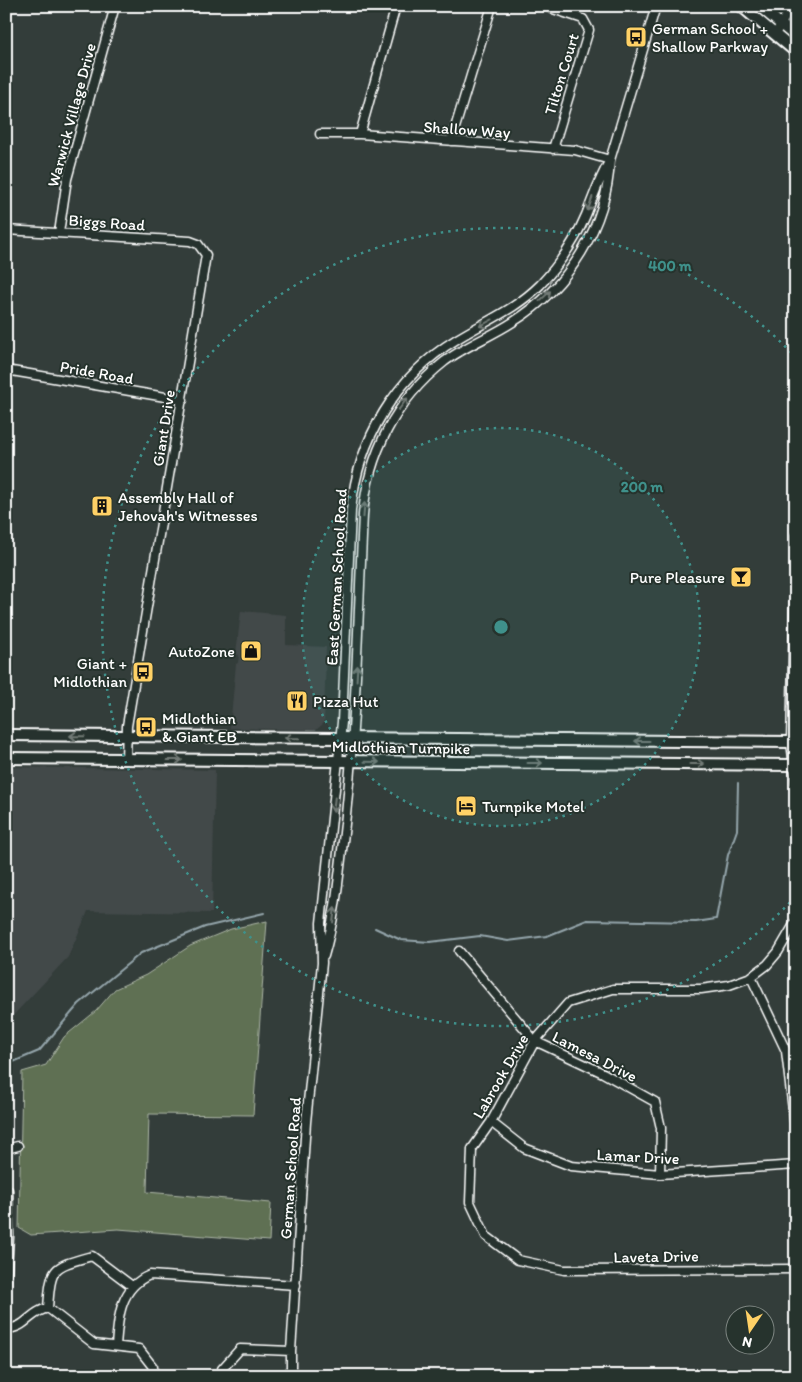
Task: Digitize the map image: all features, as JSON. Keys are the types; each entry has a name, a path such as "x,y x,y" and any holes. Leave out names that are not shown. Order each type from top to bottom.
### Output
{"main road":[{"path":"741,6 796,52"},
{"path":"759,6 796,37"},
{"name":"Midlothian Turnpike","path":"6,735 793,742"},
{"name":"Midlothian Turnpike","path":"6,758 794,765"}],"street":[{"name":"Warwick Village Drive","path":"59,233 67,179 115,6"},
{"path":"360,134 396,6"},
{"path":"451,141 492,6"},
{"name":"Tilton Court","path":"544,6 583,19 589,30 553,149"},
{"name":"East German School Road","path":"341,739 352,498 358,469 368,440 385,408 407,380 431,357 460,337 513,307 550,274 576,235 598,180 610,160 656,6"},
{"path":"774,34 792,6"},
{"name":"Shallow Way","path":"320,134 360,134 553,149 582,152 610,160"},
{"name":"East German School Road","path":"354,739 362,539 368,479 379,446 396,415 418,387 444,362 520,318 560,281 581,252 597,220 609,186 610,160"},
{"name":"Biggs Road","path":"6,230 190,241 203,249"},
{"name":"Giant Drive","path":"126,759 126,737 182,400 207,263 203,249"},
{"name":"Pride Road","path":"6,370 182,400"},
{"path":"796,535 793,742 796,783"},
{"path":"350,538 362,539"},
{"name":"German School Road","path":"291,1376 306,1122 322,962 321,923 341,739"},
{"name":"German School Road","path":"322,962 333,925 354,739"},
{"name":"Labrook Drive","path":"518,1260 486,1236 470,1202 472,1149 491,1122 535,1041 568,1003 613,989 710,989 751,977 778,952 796,922"},
{"name":"Lamesa Drive","path":"459,951 535,1041 603,1073 655,1102 661,1128 660,1174"},
{"path":"751,977 786,1051 796,1136"},
{"name":"Lamar Drive","path":"491,1122 524,1148 570,1166 660,1174 796,1166"},
{"path":"6,1149 18,1146"},
{"path":"6,1285 8,1190"},
{"path":"48,1308 50,1277 61,1264 92,1256 132,1286"},
{"name":"Laveta Drive","path":"518,1260 564,1270 796,1269"},
{"path":"116,1346 118,1323 128,1292 137,1281 150,1275 296,1285"},
{"path":"6,1329 21,1326 35,1312 48,1308"},
{"path":"48,1308 94,1344 140,1349 153,1367 152,1376"},
{"path":"221,1376 222,1369 240,1349 291,1352"}],"shaded area":[{"path":"241,611 286,615 286,645 326,647 324,723 316,730 230,728 236,664 238,663 239,655 236,654"},
{"path":"6,767 215,770 212,913 88,911 68,957 6,1023"}],"green space":[{"path":"267,921 253,1115 149,1114 147,1192 271,1203 269,1241 118,1229 31,1235 19,1228 22,1072 46,1065 64,1037 96,1011 115,989 146,975 190,946 231,929"}],"waterway":[{"path":"375,928 401,940 430,942 480,936 508,941 547,936 587,920 696,922 716,919 728,855 737,830 738,783"},
{"path":"6,1065 39,1051 79,1004 141,953 205,927 264,913"}],"place":[{"name":"German School + Shallow Parkway","path":"636,37"},
{"name":"Assembly Hall of Jehovah's Witnesses","path":"102,506"},
{"name":"Pure Pleasure","path":"741,577"},
{"name":"AutoZone","path":"251,651"},
{"name":"Giant + Midlothian","path":"143,672"},
{"name":"Pizza Hut","path":"297,701"},
{"name":"Midlothian & Giant EB","path":"146,727"},
{"name":"Turnpike Motel","path":"466,806"}]}
